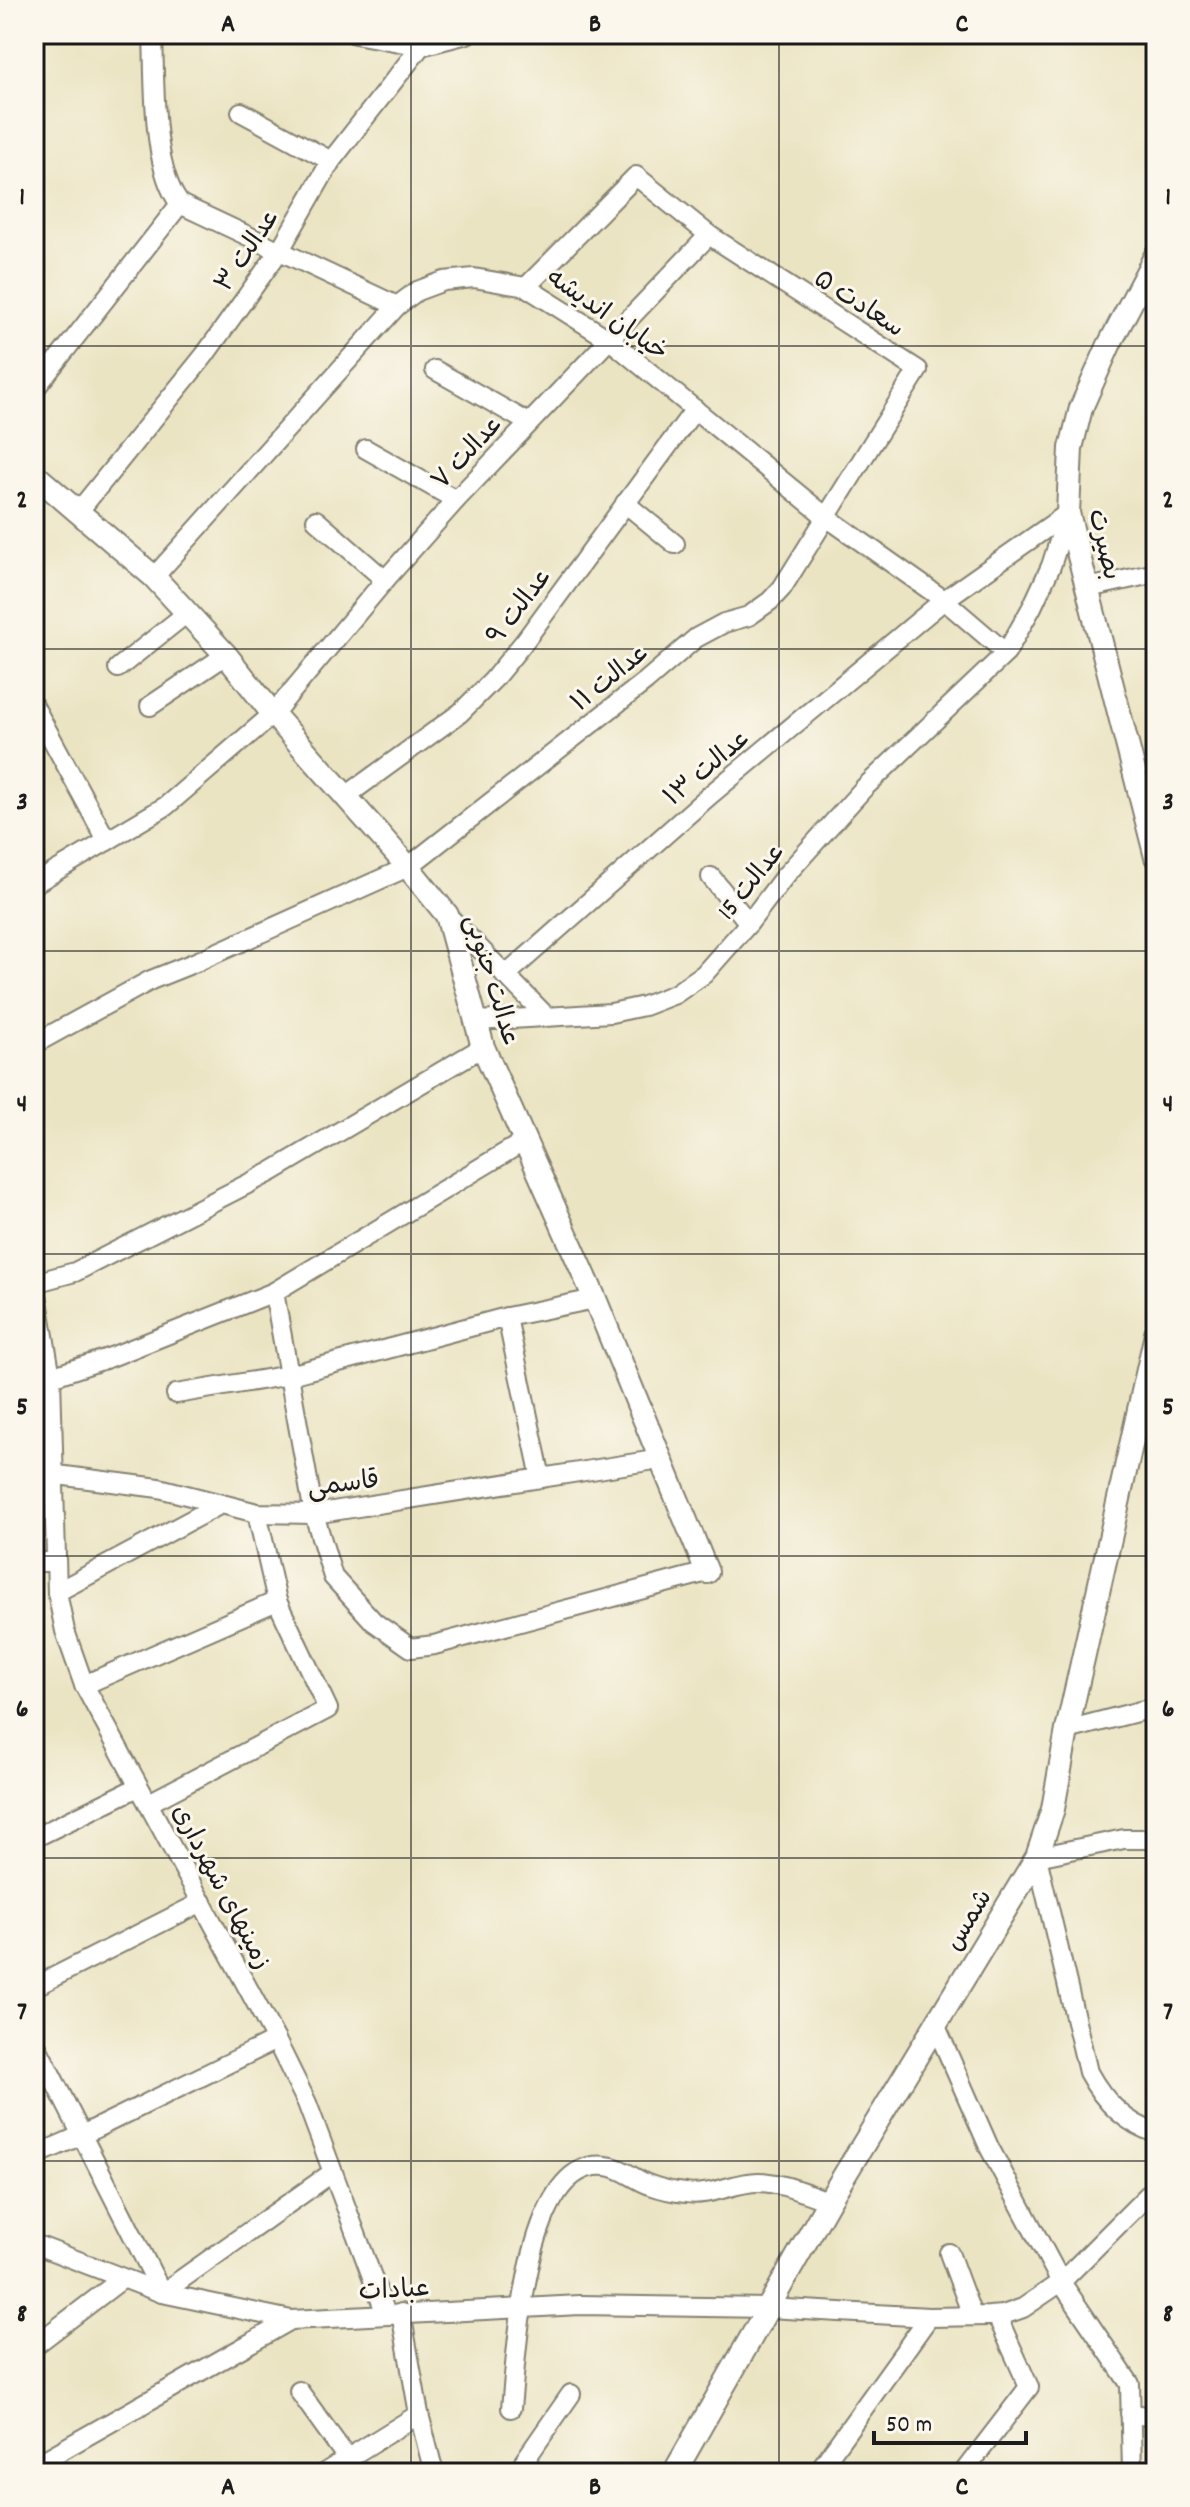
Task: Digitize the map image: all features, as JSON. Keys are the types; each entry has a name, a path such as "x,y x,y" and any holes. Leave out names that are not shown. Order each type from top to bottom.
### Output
{"street":[{"path":"153,34 156,110 165,176 170,191 180,204 397,306"},
{"path":"355,34 421,46 467,34"},
{"name":"عدالت ۳","path":"78,512 204,356 280,250 331,161 421,46"},
{"path":"241,112 331,161"},
{"name":"سعادت ۵","path":"526,287 636,176 709,235 918,370 825,516"},
{"path":"34,390 180,204"},
{"name":"عدالت ۷","path":"34,884 166,806 273,714 456,500 709,235"},
{"name":"بصیرت","path":"1156,255 1109,345 1081,408 1071,448 1068,513 1156,857"},
{"name":"خیابان اندیشه","path":"154,577 397,306 417,291 444,281 474,278 526,287 610,340 825,516 944,600 1006,653"},
{"path":"435,370 529,423"},
{"name":"عدالت ۹","path":"346,796 460,713 485,689 524,642 695,409"},
{"path":"366,449 456,500"},
{"name":"عدالت جنوبی","path":"34,474 154,577 226,655 273,714 447,915 483,1047 595,1299 707,1572"},
{"path":"625,503 675,544"},
{"name":"عدالت ۱۳","path":"505,976 710,795 944,600 1068,513"},
{"name":"عدالت 15","path":"477,1021 611,1013 644,1006 675,994 704,974 784,877 864,788 1006,653 1051,566 1068,513"},
{"name":"عدالت ۱۱","path":"34,1044 151,980 210,957 408,867 646,681 696,638 724,623 749,616 770,601 782,588 825,516"},
{"path":"316,520 385,580"},
{"path":"1088,588 1156,573"},
{"path":"118,668 187,613"},
{"path":"150,706 226,655"},
{"path":"34,706 107,841"},
{"path":"711,877 749,923"},
{"path":"447,915 545,1015"},
{"path":"34,1283 75,1272 271,1172 483,1047"},
{"path":"51,1377 111,1357 274,1292 523,1142"},
{"name":"زمینهای شهرداری","path":"34,1283 51,1377 57,1592 65,1631 84,1685 307,2103 394,2313 434,2473"},
{"path":"274,1292 314,1514 333,1577 374,1622 411,1648 434,1645 707,1572"},
{"path":"176,1394 290,1375 507,1317 595,1299"},
{"path":"507,1317 541,1478"},
{"name":"شمس","path":"674,2473 829,2201 1037,1857 1053,1809 1067,1730 1156,1334"},
{"name":"قاسمی","path":"34,1472 159,1488 257,1513 314,1514 661,1459"},
{"path":"57,1592 219,1505"},
{"path":"149,1803 328,1709 277,1601 257,1513"},
{"path":"34,1562 56,1562"},
{"path":"84,1685 277,1601"},
{"path":"1067,1730 1156,1707"},
{"path":"34,1838 138,1787"},
{"path":"1156,1839 1124,1839 1037,1857 1088,2072 1106,2102 1124,2117 1156,2133"},
{"path":"34,1987 202,1902"},
{"path":"935,2024 989,2147 1061,2282 1130,2384 1132,2473"},
{"path":"34,2156 276,2040"},
{"path":"34,2041 162,2293 333,2172"},
{"path":"511,2408 526,2279 544,2212 565,2183 585,2168 605,2165 650,2185 689,2194 757,2182 829,2201"},
{"path":"963,2473 1029,2387 997,2316 1023,2308 1061,2282 1156,2187"},
{"name":"عبادات","path":"34,2244 162,2293 291,2320 580,2305 768,2308 929,2317 997,2316"},
{"path":"949,2253 972,2315"},
{"path":"34,2346 122,2279"},
{"path":"817,2473 929,2317"},
{"path":"34,2466 291,2320"},
{"path":"299,2391 347,2458"},
{"path":"516,2473 571,2394"},
{"path":"1130,2413 1156,2418"},
{"path":"324,2473 419,2414"}]}
